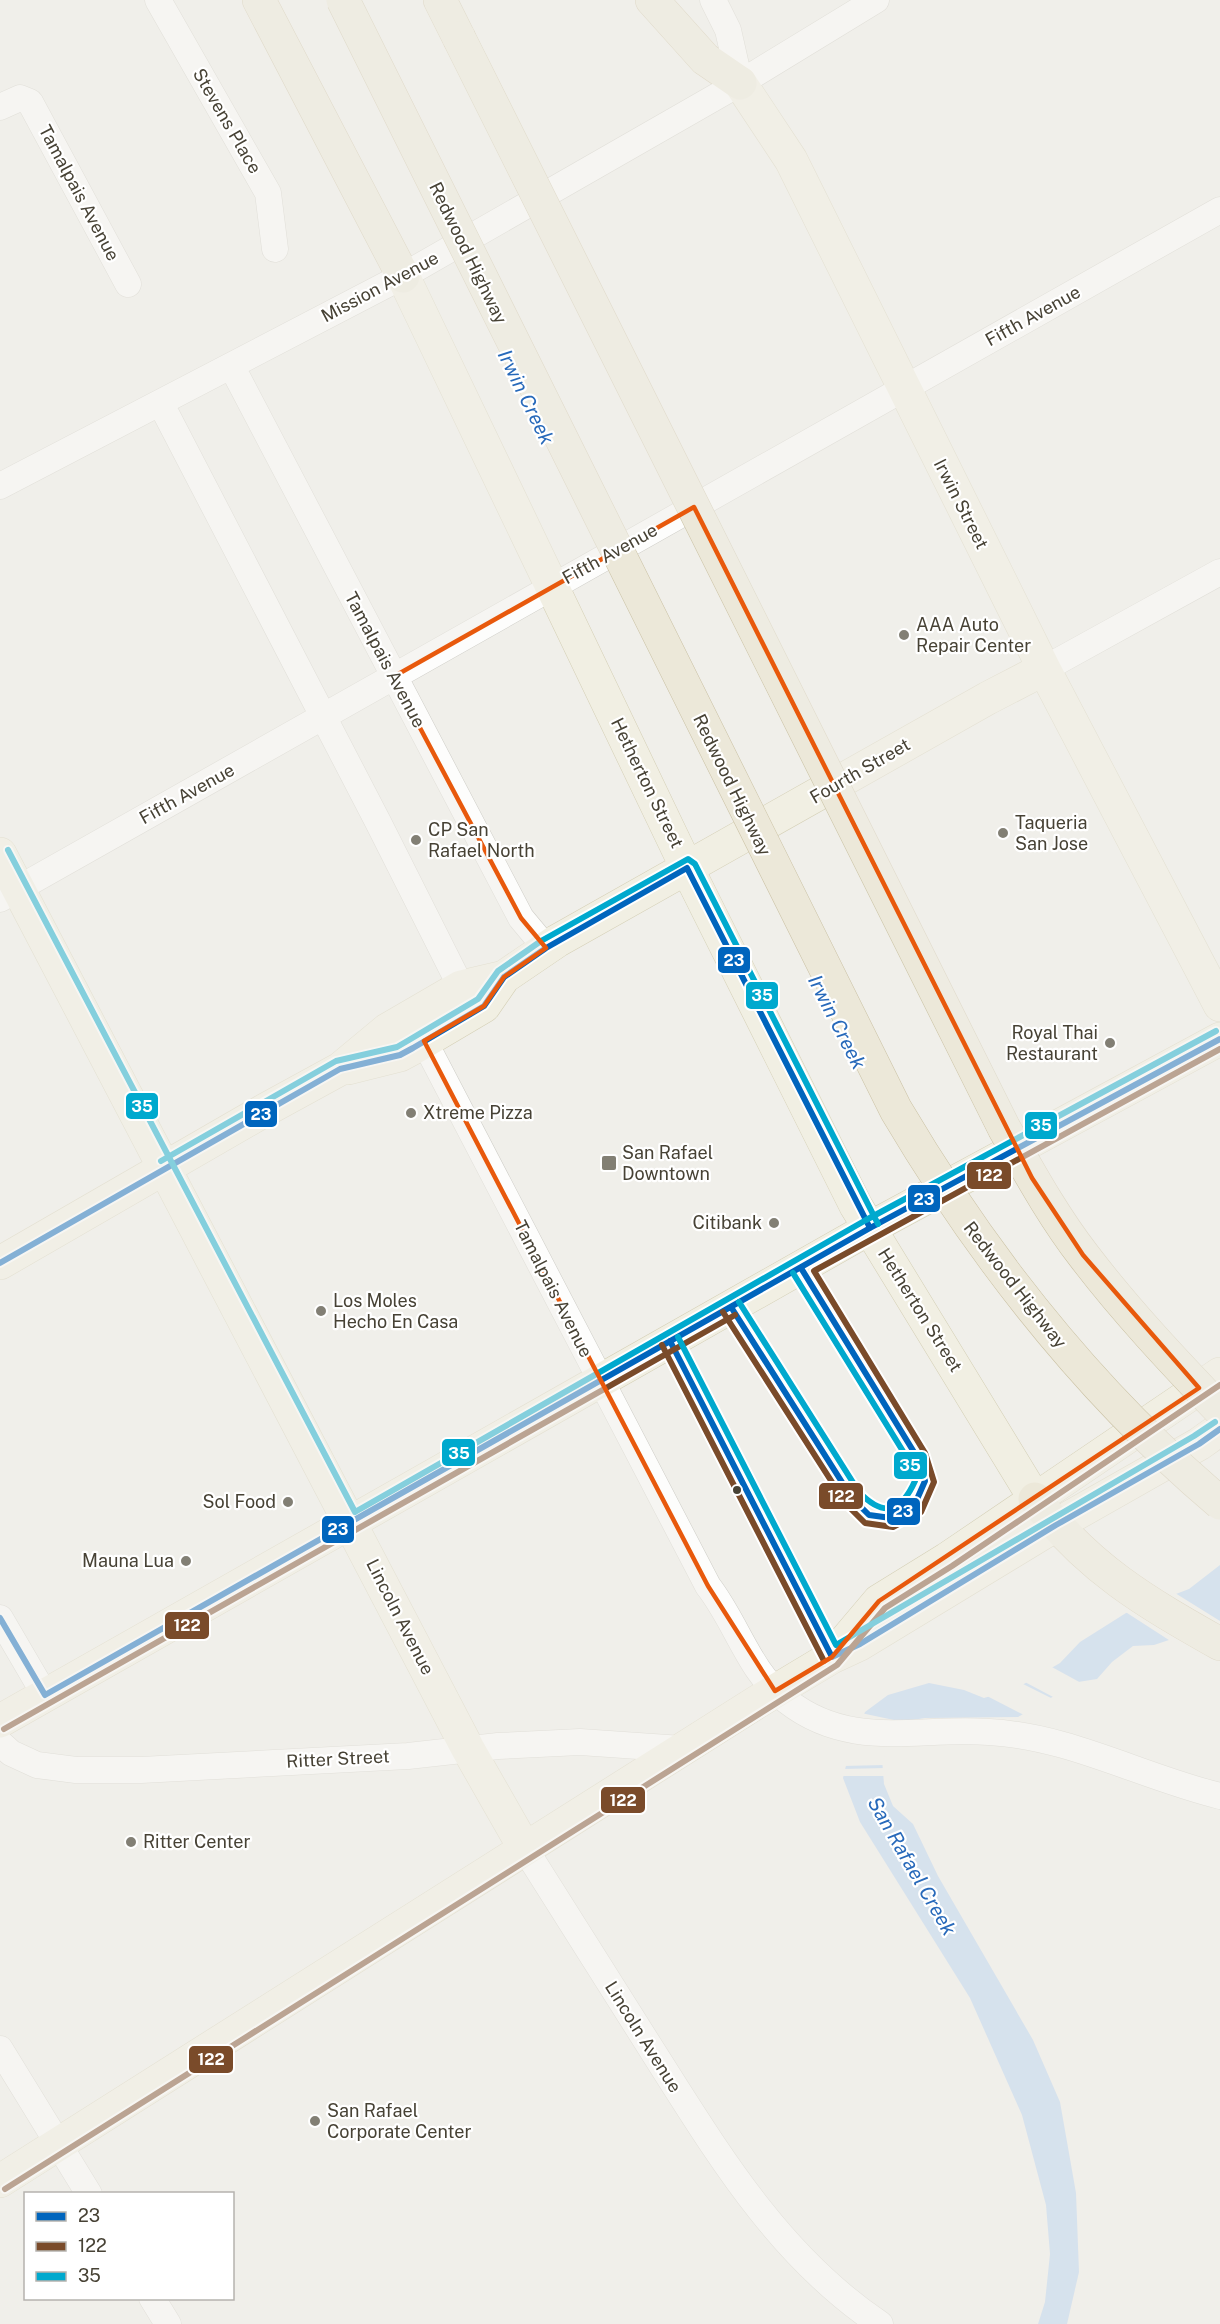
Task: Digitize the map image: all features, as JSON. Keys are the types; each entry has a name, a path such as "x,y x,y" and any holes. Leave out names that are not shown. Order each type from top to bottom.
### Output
{"highway":[{"path":"260,0 403,276"},
{"name":"Redwood Highway","path":"343,0 896,1110 960,1213 1045,1326 1113,1403 1220,1503"},
{"path":"440,0 1004,1128 1032,1179 1090,1263 1152,1337 1220,1410"},
{"path":"652,0 705,59 740,83"},
{"path":"1035,1499 1056,1525 1095,1564 1135,1592 1220,1644"}],"main road":[{"name":"Irwin Street","path":"740,83 791,160 1044,669 1220,1005"},
{"name":"Hetherton Street","path":"403,276 687,868 870,1228 1035,1499"},
{"name":"Fourth Street","path":"340,1070 400,1055 484,1006 504,977 546,948 988,698 1044,669"},
{"name":"Lincoln Avenue","path":"0,854 9,894 165,1169 468,1749 525,1849"},
{"name":"Fourth Street","path":"0,1263 340,1070 387,1030 461,987 504,977"},
{"path":"0,1721 870,1228 1220,1039"},
{"path":"832,1657 879,1601 947,1559 1220,1374"},
{"path":"0,2181 775,1691 901,1620 1056,1525 1199,1444 1220,1429"}],"street":[{"name":"Stevens Place","path":"158,0 267,193 275,249"},
{"name":"Irwin Street","path":"713,0 729,30 740,83"},
{"name":"Mission Avenue","path":"0,486 403,276 740,83 876,0"},
{"name":"Tamalpais Avenue","path":"0,107 20,98 30,102 128,284"},
{"name":"Fifth Avenue","path":"9,894 1220,210"},
{"name":"Tamalpais Avenue","path":"232,367 521,918 546,948"},
{"path":"161,404 461,987"},
{"name":"Fourth Street","path":"1044,669 1220,572"},
{"name":"Tamalpais Avenue","path":"424,1041 708,1586 725,1607 758,1669 775,1691 809,1716 839,1729 856,1732 988,1732 1038,1738 1158,1779 1220,1796"},
{"path":"0,1618 45,1695"},
{"name":"Ritter Street","path":"0,1743 11,1753 37,1765 76,1770 141,1770 408,1756 468,1749 580,1742 682,1749"},
{"name":"Lincoln Avenue","path":"525,1849 734,2178 796,2253 835,2291 880,2324"},
{"path":"0,2049 88,2192"},
{"path":"153,2300 168,2324"}],"highlighted area":[{"path":"694,507 1032,1178 1083,1255 1199,1388 879,1601 832,1657 775,1691 708,1586 424,1041 484,1006 504,977 546,948 521,918 393,677"}],"water":[{"name":"San Rafael Creek","path":"1220,1565 1220,1623 1154,1645 1133,1646 1112,1662 1097,1679 1078,1682 1018,1717 925,1718 900,1722 881,1746 884,1784 893,1806 913,1824 938,1876 1033,2040 1060,2102 1076,2193 1079,2272 1067,2324 1038,2324 1045,2302 1050,2254 1046,2205 1022,2115 970,1998 860,1822 843,1778 851,1745 865,1712 888,1695 929,1683 964,1690 984,1698 1017,1688 1060,1663 1080,1642 1126,1613 1189,1589"}],"pier":[{"path":"1175,1593 1220,1621 1220,1626 1172,1642 1124,1611"},
{"path":"1050,1666 1083,1684 1055,1698 1023,1681"},
{"path":"1021,1683 1053,1699 1026,1716 985,1695"},
{"path":"861,1713 908,1723 901,1725 884,1747 885,1765 843,1766"},
{"path":"886,1768 886,1776 840,1776 842,1769"}],"transit line":[{"name":"35","path":"8,850 355,1512 866,1220 1216,1031"},
{"name":"35","path":"161,1161 336,1061 397,1047 478,999 498,971 541,941 688,859 695,864 878,1224"},
{"name":"23","path":"0,1263 340,1069 400,1055 413,1048 484,1006 504,977 546,948 687,868 870,1228"},
{"name":"23","path":"45,1695 870,1228 1220,1039"},
{"name":"122","path":"723,1312 846,1504 865,1523 893,1527 921,1512 934,1482 925,1453 814,1271 1220,1049"},
{"name":"23","path":"731,1307 852,1498 869,1515 891,1518 914,1506 925,1481 917,1457 801,1268"},
{"name":"35","path":"739,1302 859,1492 876,1506 891,1508 898,1505 915,1481 909,1461 793,1273"},
{"name":"122","path":"4,1729 735,1315"},
{"name":"35","path":"678,1337 836,1645 1215,1422"},
{"name":"23","path":"670,1341 832,1657 860,1644 1056,1525 1199,1444 1220,1429"},
{"name":"122","path":"662,1345 824,1661"},
{"name":"122","path":"5,2189 837,1665 885,1608 952,1566 1220,1385"},
{"name":"23","path":"0,1618 45,1695"}],"place":[{"name":"AAA Auto Repair Center","path":"904,635"},
{"name":"Taqueria San Jose","path":"1003,833"},
{"name":"CP San Rafael North","path":"416,840"},
{"name":"Royal Thai Restaurant","path":"1110,1043"},
{"name":"Xtreme Pizza","path":"411,1113"},
{"name":"San Rafael Downtown","path":"609,1163"},
{"name":"Citibank","path":"774,1223"},
{"name":"Los Moles Hecho En Casa","path":"321,1311"},
{"name":"Sol Food","path":"288,1502"},
{"name":"Mauna Lua","path":"186,1561"},
{"name":"Ritter Center","path":"131,1842"},
{"name":"San Rafael Corporate Center","path":"315,2121"}],"water label":[{"name":"Irwin Creek","path":"526,397"},
{"name":"Irwin Creek","path":"837,1022"}]}
